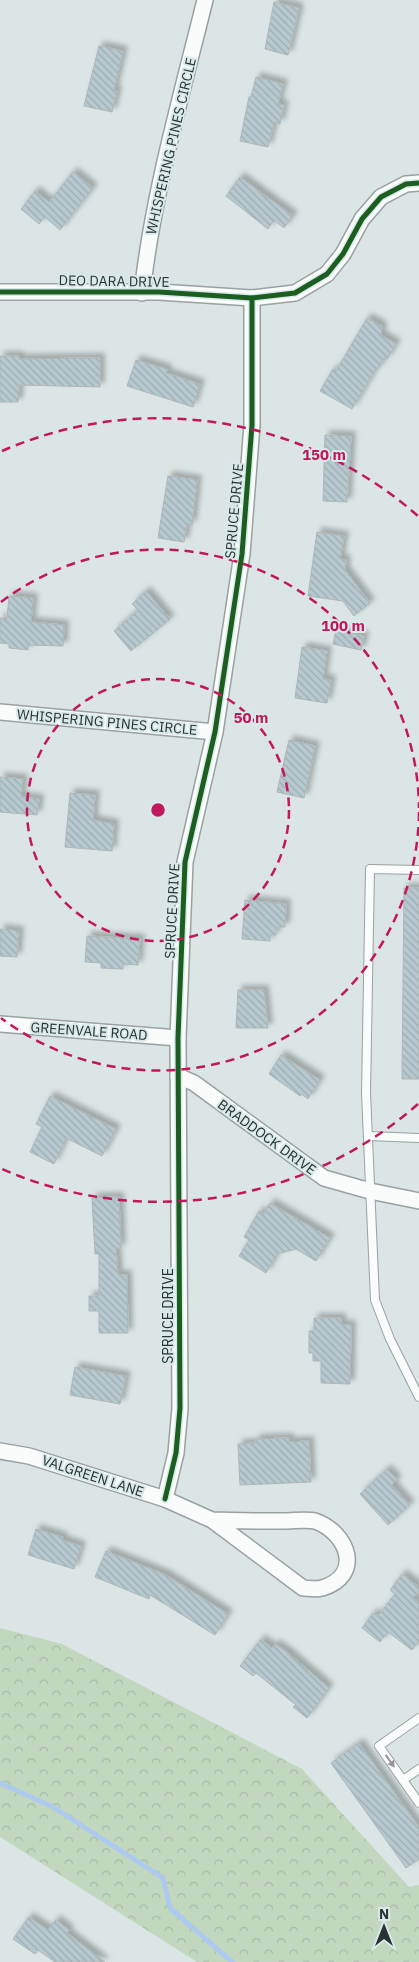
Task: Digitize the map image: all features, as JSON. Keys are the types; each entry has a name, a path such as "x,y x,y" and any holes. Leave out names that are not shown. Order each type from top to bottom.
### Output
{"street":[{"name":"WHISPERING PINES CIRCLE","path":"142,293 146,256 170,140 205,0"},
{"name":"DEO DARA DRIVE","path":"0,292 159,292 252,298 295,293 327,274 343,254 362,220 381,197 406,184 419,183"},
{"name":"SPRUCE DRIVE","path":"165,1499 176,1453 180,1408 178,1038 185,862 214,732 242,554 252,425 252,298"},
{"name":"WHISPERING PINES CIRCLE","path":"0,712 214,732"},
{"name":"GREENVALE ROAD","path":"0,1024 178,1038"},
{"name":"BRADDOCK DRIVE","path":"178,1076 194,1083 324,1178 370,1191 419,1200"},
{"name":"VALGREEN LANE","path":"0,1451 30,1456 165,1499 212,1520 302,1588 320,1589 338,1580 345,1572 348,1557 343,1541 331,1529 313,1521 212,1520"}],"lane":[{"path":"419,870 370,869 366,1092 374,1300 390,1339 419,1397"},
{"path":"368,1136 419,1138"},
{"path":"419,1718 379,1746 419,1803"},
{"path":"403,1780 419,1769"}],"green space":[{"path":"0,1628 62,1644 302,1769 409,1887 419,1885 419,1962 197,1962 0,1837"}],"building":[{"path":"274,2 299,8 288,55 265,49"},
{"path":"99,46 123,51 114,90 117,91 112,112 84,106"},
{"path":"256,77 283,84 278,104 284,105 280,124 274,122 268,147 240,141 249,97 251,97"},
{"path":"73,172 93,188 60,230 45,217 39,224 21,209 35,191 49,202"},
{"path":"240,177 293,216 284,228 274,220 268,229 226,196"},
{"path":"367,318 382,326 381,335 396,344 387,359 384,358 378,369 376,368 352,409 320,391 333,369 336,371"},
{"path":"0,356 19,356 19,359 100,358 100,387 19,385 18,402 0,402"},
{"path":"136,360 167,369 166,373 200,384 193,407 127,386"},
{"path":"325,435 351,436 347,502 323,501"},
{"path":"168,476 197,480 192,525 187,524 184,542 158,538"},
{"path":"317,532 344,536 340,559 346,560 345,570 370,603 354,616 343,601 308,596"},
{"path":"146,591 170,619 131,651 114,631 138,610 132,604"},
{"path":"9,596 33,598 31,622 64,625 63,646 28,645 28,650 9,648 9,644 0,643 0,618 7,619"},
{"path":"336,630 364,636 361,650 333,644"},
{"path":"302,647 327,651 323,679 331,680 327,703 295,698"},
{"path":"289,740 315,746 304,798 277,792"},
{"path":"0,777 23,779 21,797 39,799 37,815 0,812"},
{"path":"70,793 95,795 93,820 114,824 112,851 65,847"},
{"path":"404,888 419,888 419,1079 402,1079"},
{"path":"245,900 286,904 285,927 276,927 276,935 270,935 270,941 242,939"},
{"path":"0,929 19,931 17,957 0,956"},
{"path":"87,936 140,939 138,965 123,964 123,969 101,968 101,963 85,962"},
{"path":"238,990 264,990 268,1028 236,1028"},
{"path":"281,1055 320,1080 308,1099 301,1094 300,1096 269,1074"},
{"path":"50,1096 116,1129 102,1156 66,1138 54,1164 30,1152 42,1127 36,1124"},
{"path":"119,1197 121,1248 116,1248 118,1275 127,1275 128,1333 99,1333 99,1311 89,1311 89,1296 99,1296 99,1254 95,1254 92,1198"},
{"path":"270,1203 330,1238 316,1261 296,1249 277,1254 266,1273 239,1256 249,1240 244,1237 259,1211 264,1214"},
{"path":"314,1318 341,1318 341,1325 351,1325 350,1384 321,1383 321,1361 313,1361 313,1353 309,1353 309,1331 314,1331"},
{"path":"75,1367 126,1376 120,1404 70,1395"},
{"path":"289,1438 289,1442 309,1441 311,1482 240,1485 238,1444 256,1443 256,1439"},
{"path":"387,1469 397,1480 392,1485 410,1505 388,1525 360,1494"},
{"path":"36,1529 63,1537 62,1540 81,1546 74,1569 28,1555"},
{"path":"106,1551 166,1575 228,1614 215,1635 150,1595 149,1599 95,1577"},
{"path":"402,1574 419,1587 419,1591 413,1598 419,1602 419,1641 412,1650 388,1632 380,1642 362,1628 373,1613 378,1616 395,1594 390,1590"},
{"path":"261,1639 272,1648 275,1644 287,1652 329,1688 307,1718 293,1707 296,1705 256,1673 253,1676 240,1666"},
{"path":"359,1743 419,1827 419,1859 406,1868 331,1763"},
{"path":"29,1917 48,1930 56,1920 69,1930 67,1933 105,1962 55,1962 38,1950 35,1954 13,1939"}],"waterway":[{"path":"0,1783 53,1807 163,1878 170,1908 232,1962"}],"cycle path":[{"path":"0,292 159,292 252,298 295,293 327,274 343,254 362,219 381,197 406,184 419,183"},
{"path":"165,1499 176,1453 180,1408 178,1038 185,862 215,732 242,554 252,425 252,298"}]}
